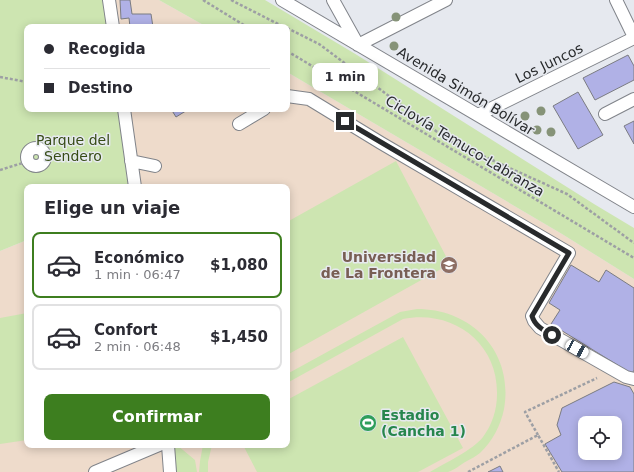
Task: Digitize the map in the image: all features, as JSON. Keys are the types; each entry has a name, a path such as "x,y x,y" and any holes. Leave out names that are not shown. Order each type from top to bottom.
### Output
{"street":[{"path":"109,0 113,24"},
{"name":"Avenida Simón Bolívar","path":"282,0 634,207"},
{"path":"333,0 358,44 446,0"},
{"path":"616,0 634,38"},
{"name":"Los Juncos","path":"478,115 634,38"},
{"path":"290,96 309,99 569,253 532,316 534,321 540,328 626,377 634,379"},
{"path":"605,114 634,99"},
{"path":"124,112 134,184"},
{"path":"239,124 259,112"},
{"path":"131,161 155,166"},
{"path":"95,472 152,448"},
{"path":"168,448 170,472"}],"path":[{"path":"202,0 242,24"},
{"path":"231,0 278,24"},
{"path":"290,30 318,44 448,140 567,194 634,243"},
{"name":"Ciclovía Temuco-Labranza","path":"290,53 634,258"},
{"path":"0,77 24,81"},
{"path":"0,170 28,161"},
{"path":"558,472 525,412 597,378"},
{"path":"468,472 538,435"}],"shaded area":[{"path":"105,0 159,0 202,24 108,24"},
{"name":"Universidad de La Frontera","path":"290,74 562,234 634,279 634,472 0,472 0,251 24,241 24,448 290,448 290,184 128,184 118,112 290,112"}],"green space":[{"name":"Parque del Sendero","path":"0,0 105,0 108,24 24,24 24,112 118,112 128,184 24,184 24,241 0,251"},
{"path":"159,0 265,0 357,55 634,228 634,279 562,234 290,74 290,24 202,24"},
{"path":"396,161 450,264 290,353 290,220"},
{"path":"417,309 437,311 456,317 472,326 485,338 496,353 502,370 505,389 504,409 501,421 495,433 480,453 448,472 430,472 473,447 483,437 493,417 497,400 495,375 490,359 481,345 469,333 455,325 438,319 421,317 403,319 290,381 290,372 400,312"},
{"path":"24,314 24,440 0,444 0,318"},
{"name":"Estadio (Cancha 1)","path":"403,337 463,448 418,472 257,472 245,448 290,448 290,398"},
{"path":"172,448 181,448 195,460 197,472 174,472"},
{"path":"202,448 211,448 208,462 208,472 199,472"}],"building":[{"path":"120,0 130,0 132,14 151,14 153,24 130,24 129,18 121,19"},
{"path":"628,55 634,66 634,80 595,100 583,78"},
{"path":"578,92 603,135 578,149 553,106"},
{"path":"173,112 184,112 176,117"},
{"path":"634,121 634,144 624,126"},
{"path":"571,265 599,282 606,270 634,288 634,370 632,374 551,324 560,310 549,303"},
{"path":"614,382 630,387 634,394 634,472 562,472 545,444 561,435 557,425 562,408"},
{"path":"500,466 503,472 488,472"}],"place":[{"name":"Universidad de La Frontera","path":"449,265"},
{"name":"Estadio (Cancha 1)","path":"368,423"}],"route":[{"path":"345,121 569,253 532,316 540,328 552,335"}]}
